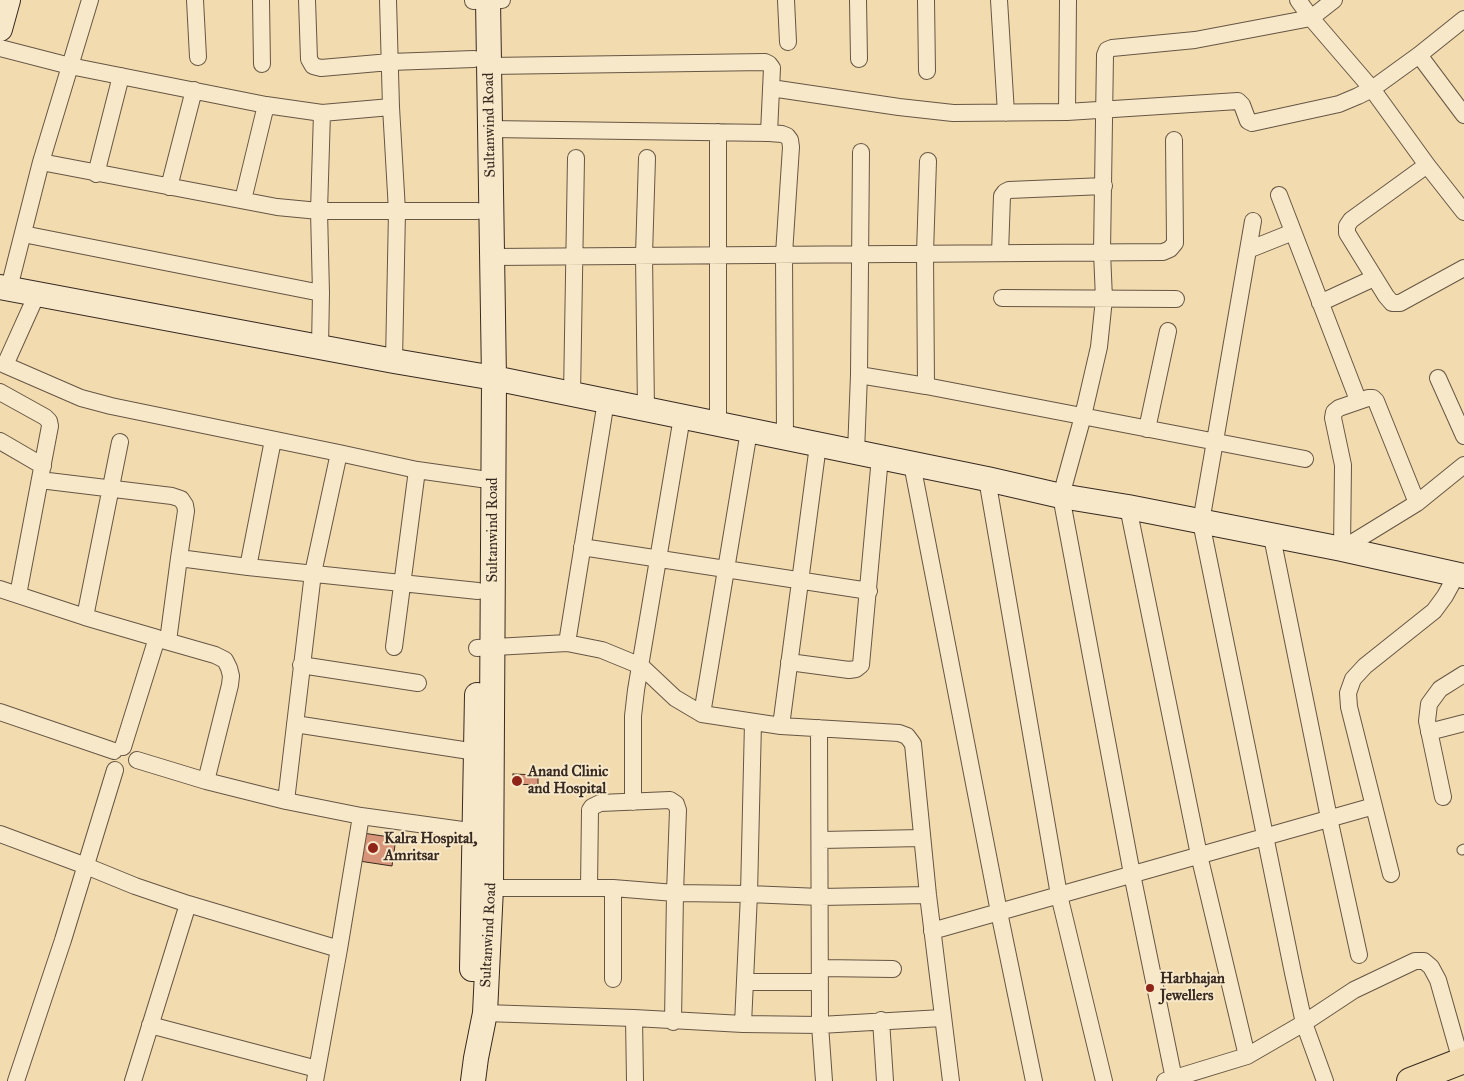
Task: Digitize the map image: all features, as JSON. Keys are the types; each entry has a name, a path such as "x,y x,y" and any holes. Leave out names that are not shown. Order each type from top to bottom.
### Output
{"main road":[{"path":"0,29 8,0"},
{"name":"Sultanwind Road","path":"475,1070 472,1015 483,833 485,647 487,377 477,210 481,62 485,0"},
{"name":"Sultanwind Road","path":"475,1070 485,1013 491,888 483,833 476,752 485,647 478,591 481,479 492,257 490,130 481,62"},
{"path":"5,288 487,377 718,423 1061,496 1128,507 1272,537 1342,549 1460,575"},
{"path":"1410,1081 1463,1061"}],"street":[{"path":"5,288 23,234 41,162 90,0"},
{"path":"195,0 198,56"},
{"path":"261,0 262,64"},
{"path":"307,0 309,59 313,66 321,68 390,62 765,62 772,68 770,133"},
{"path":"388,0 391,107 397,212 394,361"},
{"path":"786,0 788,42"},
{"path":"858,0 859,59"},
{"path":"926,0 927,71"},
{"path":"999,0 1006,113"},
{"path":"1067,112 1068,0"},
{"path":"1298,0 1311,18 1372,89 1464,212"},
{"path":"1334,0 1311,18 1195,40 1107,50 1105,55 1102,252 1104,299 1099,348 1061,496 1169,1080 1247,1056 1304,1023 1354,990 1415,961 1424,961 1431,967 1438,980 1463,1061"},
{"path":"771,88 899,107 953,112 1067,112 1238,101 1242,105 1248,122 1252,123 1339,104 1372,89 1464,19"},
{"path":"0,48 70,66 266,105 322,112 391,107"},
{"path":"1419,55 1464,115"},
{"path":"96,174 121,76"},
{"path":"169,187 194,90"},
{"path":"243,200 266,105"},
{"path":"320,347 322,294 319,212 322,112"},
{"path":"490,130 770,133 787,136 790,140 784,254 785,438"},
{"path":"718,132 718,423"},
{"path":"492,257 1163,252 1170,249 1175,243 1174,140"},
{"path":"856,452 859,375 860,152"},
{"path":"572,395 576,158"},
{"path":"646,410 644,256 647,158"},
{"path":"926,386 925,253 928,161"},
{"path":"41,162 96,174 319,212 477,210"},
{"path":"1427,165 1351,220 1347,226 1347,234 1392,303 1400,303 1464,268"},
{"path":"1000,253 1002,196 1004,192 1008,190 1104,186"},
{"path":"1279,195 1358,400"},
{"path":"1253,221 1201,522 1304,1023 1325,1081"},
{"path":"1248,250 1293,232"},
{"path":"23,234 322,294"},
{"path":"1320,303 1374,278"},
{"path":"37,294 3,372 110,406 417,470 481,479"},
{"path":"1002,298 1176,299"},
{"path":"1146,429 1168,331"},
{"path":"859,375 926,386 1305,459"},
{"path":"1438,378 1464,436"},
{"path":"0,392 45,417 49,421 50,426 18,595"},
{"path":"1342,549 1343,465 1333,418 1334,412 1340,408 1358,400 1373,398 1417,503"},
{"path":"566,643 606,402"},
{"path":"633,802 633,716 682,417"},
{"path":"702,714 749,431"},
{"path":"248,567 272,440"},
{"path":"0,441 41,473 110,490 172,496 180,499 185,504 186,511 179,558 163,640 118,749 110,761 115,770 124,774 133,769 137,760"},
{"path":"85,617 120,442"},
{"path":"781,726 818,444"},
{"path":"286,801 313,573 339,453"},
{"path":"789,662 849,670 856,669 861,665 880,457"},
{"path":"912,464 999,912 1034,1081"},
{"path":"1342,549 1417,503 1464,465"},
{"path":"394,647 417,470"},
{"path":"987,479 1060,894 1104,1081"},
{"path":"1128,507 1199,855 1247,1056"},
{"path":"1272,537 1359,956"},
{"path":"582,547 869,591"},
{"path":"179,558 478,591"},
{"path":"1391,874 1349,707 1348,693 1353,679 1365,666 1434,611 1460,575"},
{"path":"0,589 85,617 216,655 225,660 231,676 230,685 206,781"},
{"path":"485,647 566,643 602,650 641,666 675,698 702,714 781,726 899,733 907,736 913,744 932,931 951,1081"},
{"path":"302,665 418,683"},
{"path":"1443,797 1426,721 1429,704 1440,689 1464,674"},
{"path":"0,712 118,749 132,751 137,760 206,781 286,801 361,816 483,833"},
{"path":"743,1024 749,894 753,722"},
{"path":"1429,732 1464,723"},
{"path":"295,724 476,752"},
{"path":"819,728 821,840 820,1025 824,1081"},
{"path":"16,1081 115,770"},
{"path":"588,888 590,810 595,804 670,800 676,804 678,810 674,1022"},
{"path":"932,931 1374,806"},
{"path":"150,1025 316,1075 361,816"},
{"path":"0,834 135,886 188,904 339,949"},
{"path":"821,840 922,838"},
{"path":"491,888 613,888 675,893 820,897 928,895"},
{"path":"613,888 613,978"},
{"path":"133,1081 188,904"},
{"path":"745,982 893,969"},
{"path":"485,1013 634,1018 674,1022 820,1025 942,1018"},
{"path":"634,1018 635,1081"},
{"path":"881,1020 885,1081"}],"building":[{"path":"513,774 538,775 538,785 513,784"},
{"path":"363,833 396,838 392,866 359,861"}],"place":[{"name":"Anand Clinic and Hospital","path":"517,781"},
{"name":"Kalra Hospital, Amritsar","path":"373,848"},
{"name":"Harbhajan Jewellers","path":"1150,988"}]}
